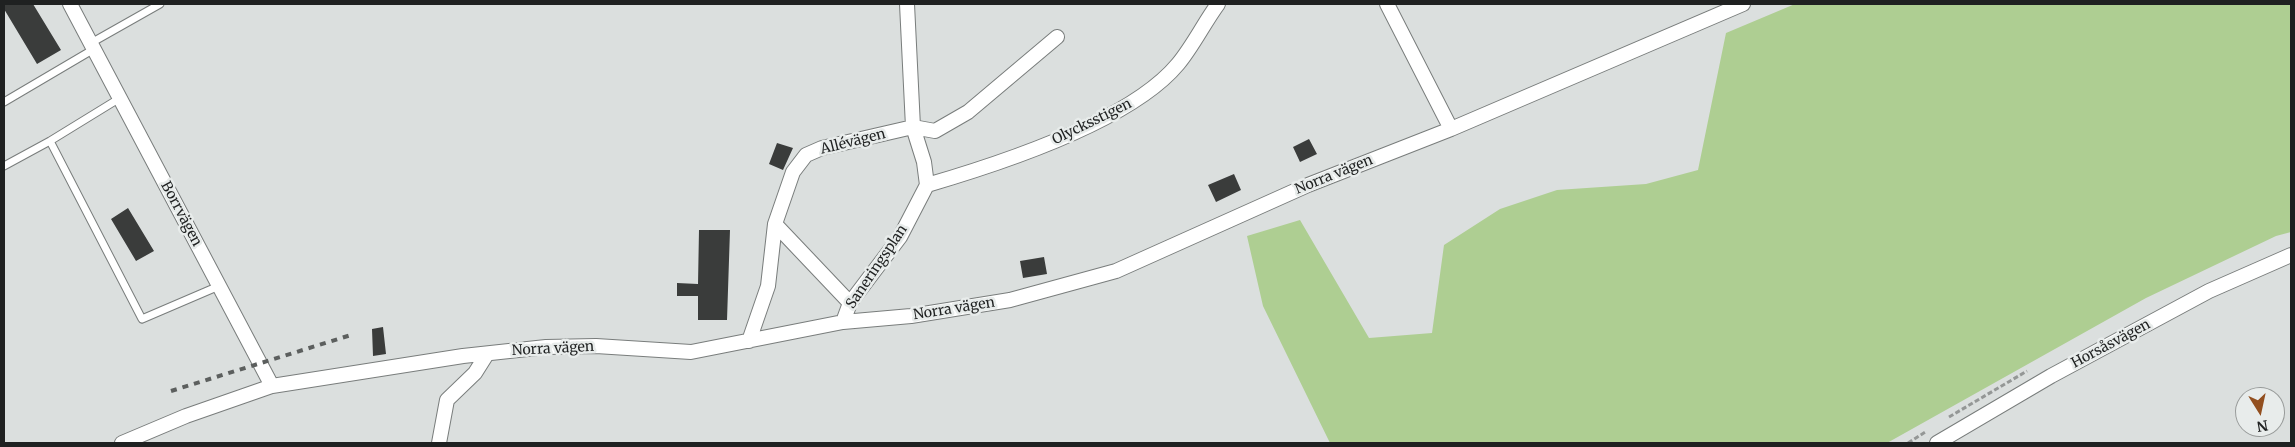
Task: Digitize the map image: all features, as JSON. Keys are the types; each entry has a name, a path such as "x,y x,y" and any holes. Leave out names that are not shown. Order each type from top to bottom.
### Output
{"street":[{"name":"Borrvägen","path":"70,4 272,386"},
{"path":"907,4 913,127 924,162 927,185"},
{"name":"Olycksstigen","path":"927,185 971,172 1064,138 1136,100 1177,65 1218,4"},
{"path":"1387,4 1451,129"},
{"name":"Norra vägen","path":"122,443 186,416 272,386 546,347 596,346 691,352 843,322 911,316 1010,300 1116,271 1308,185 1451,129 1743,4"},
{"name":"Allévägen","path":"749,341 768,286 775,224 793,172 806,156 843,141 913,127 935,131 968,112 1057,37"},
{"name":"Saneringsplan","path":"843,322 850,303 900,237 927,185"},
{"path":"775,224 850,303"},
{"name":"Horsåsvägen","path":"1937,443 2051,376 2209,291 2291,255"},
{"path":"439,443 448,400 475,373 487,354"}],"lane":[{"path":"4,102 160,4"},
{"path":"4,166 50,142 120,98"},
{"path":"50,142 142,319 219,286"}],"green space":[{"path":"1795,4 2291,4 2291,232 2276,236 2146,298 1887,443 1330,443 1263,306 1247,236 1300,220 1369,338 1432,333 1444,245 1500,209 1557,190 1646,184 1698,170 1726,33"}],"building":[{"path":"4,4 33,4 61,50 37,64 4,9"},
{"path":"1309,139 1317,154 1300,162 1293,147"},
{"path":"777,143 793,148 783,170 769,164"},
{"path":"1234,174 1241,190 1216,202 1208,185"},
{"path":"128,208 154,251 136,261 111,219"},
{"path":"699,230 730,230 727,320 698,320 698,296 677,296 677,283 698,284"},
{"path":"1044,257 1047,274 1023,278 1020,261"},
{"path":"383,327 386,354 373,356 372,329"}],"railway":[{"path":"171,391 351,335"}]}
